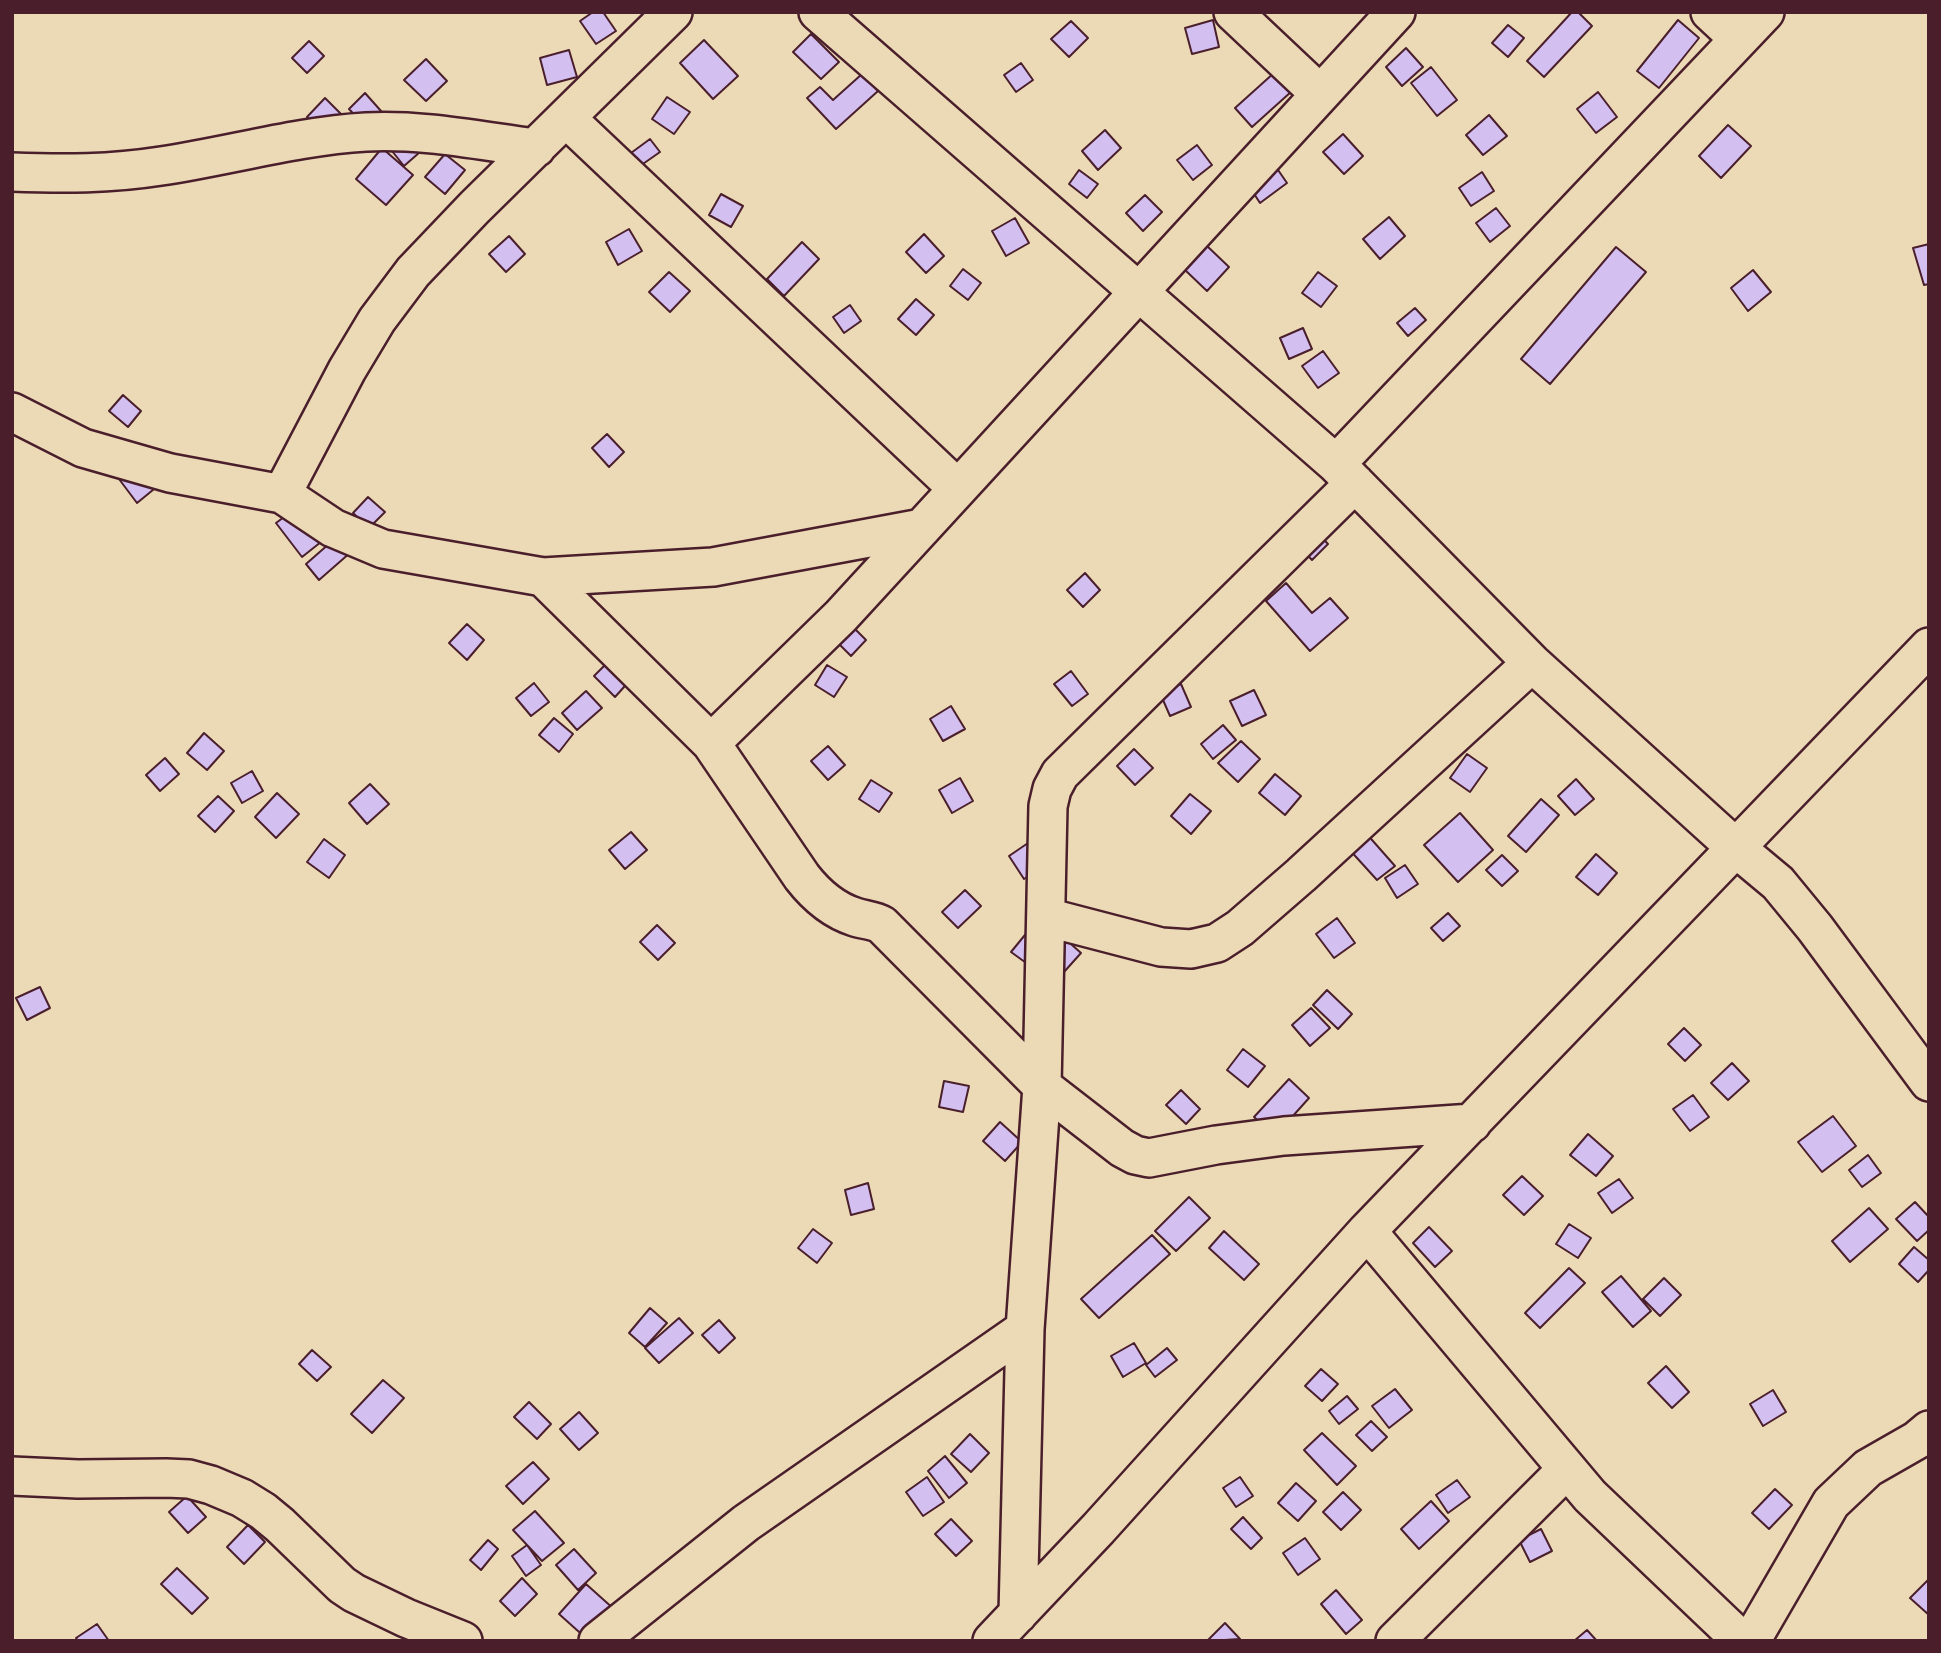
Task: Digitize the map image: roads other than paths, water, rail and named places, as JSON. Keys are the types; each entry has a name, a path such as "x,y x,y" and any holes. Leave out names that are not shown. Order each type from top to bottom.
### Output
{"street":[{"path":"282,494 347,370 377,320 413,272 474,208 673,12"},
{"path":"818,12 1345,474 1532,663 1736,848 1779,883 1929,1082"},
{"path":"1233,12 1320,94"},
{"path":"711,743 841,617 1396,12"},
{"path":"1710,12 1739,39"},
{"path":"1018,1614 1025,1329 1042,1086 1048,806 1052,789 1060,775 1345,474 1765,12"},
{"path":"566,118 957,488"},
{"path":"12,172 121,172 318,137 367,132 411,133 536,148"},
{"path":"12,412 83,449 170,473 282,494 333,528 383,549 542,577 713,567 922,528"},
{"path":"542,577 711,743 802,877 818,896 834,908 882,925 1042,1086 1122,1149 1149,1158 1284,1136 1472,1123"},
{"path":"992,1641 1098,1529 1367,1231 1929,647"},
{"path":"1046,917 1161,947 1191,949 1217,943 1240,928 1301,875 1532,663"},
{"path":"1367,1231 1590,1496 1742,1641"},
{"path":"598,1641 746,1523 1025,1329"},
{"path":"1751,1641 1831,1503 1868,1468 1917,1440 1929,1430"},
{"path":"1395,1641 1567,1469"},
{"path":"12,1476 189,1479 211,1485 242,1498 263,1511 354,1593 463,1641"}]}
